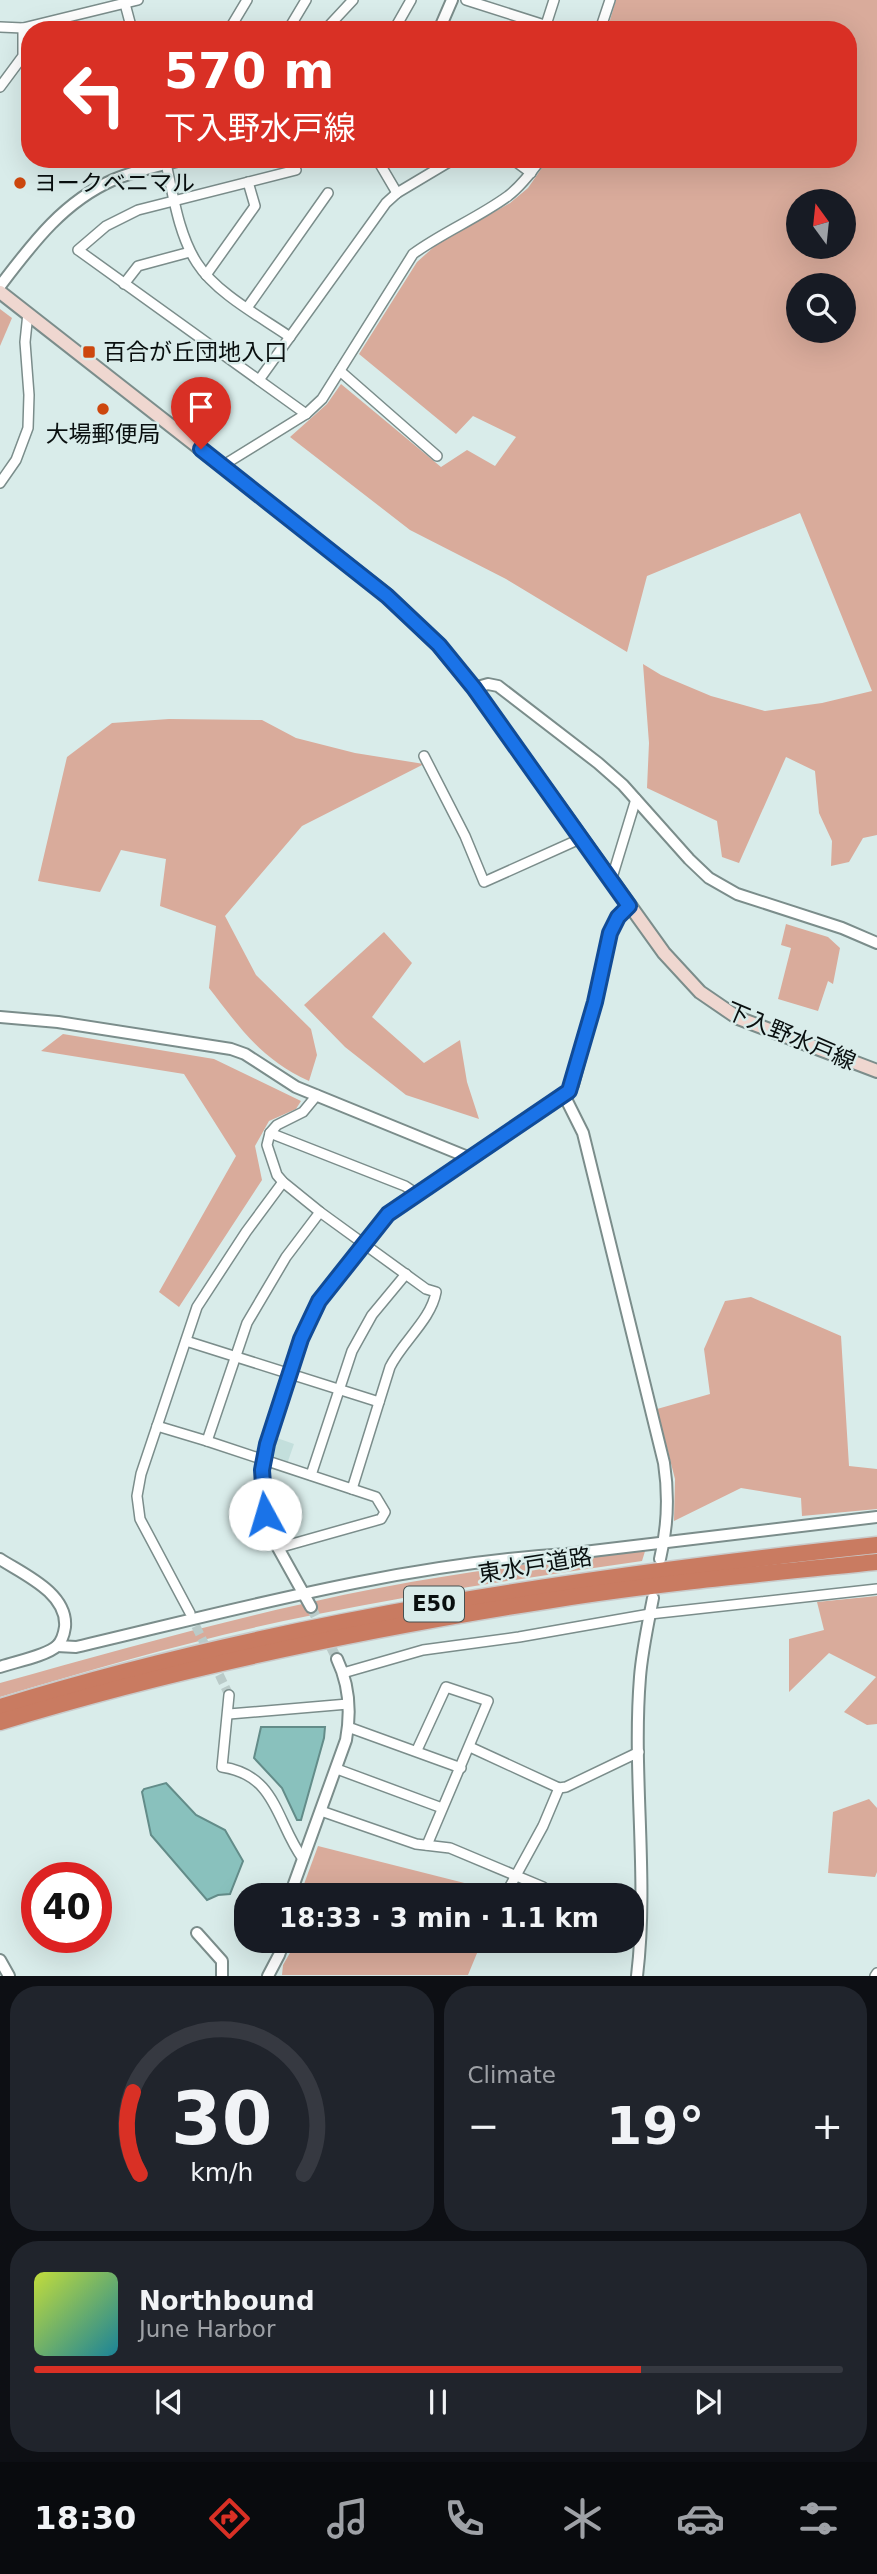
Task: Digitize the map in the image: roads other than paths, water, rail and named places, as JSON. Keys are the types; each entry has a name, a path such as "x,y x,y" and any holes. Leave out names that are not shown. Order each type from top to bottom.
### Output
{"highway":[{"name":"東水戸道路","path":"0,1707 142,1666 225,1646 437,1603 723,1562 877,1545"},
{"name":"東水戸道路","path":"0,1722 146,1681 338,1637 440,1618 567,1598 877,1562"}],"main road":[{"name":"下入野水戸線","path":"0,292 387,596 439,645 474,688 629,906 687,979 724,1010 753,1025 877,1071"}],"street":[{"path":"50,21 138,0"},
{"path":"235,21 247,0"},
{"path":"293,21 306,0"},
{"path":"333,21 353,0"},
{"path":"399,21 411,0"},
{"path":"443,21 452,0"},
{"path":"466,0 526,21"},
{"path":"548,21 554,0"},
{"path":"603,21 610,0"},
{"path":"124,2 129,21"},
{"path":"0,27 21,28"},
{"path":"0,87 21,59"},
{"path":"0,286 43,231 80,199 112,181 149,168"},
{"path":"168,168 191,252 206,275 290,337"},
{"path":"382,168 397,193"},
{"path":"259,380 370,223 397,193 439,168"},
{"path":"524,168 530,173"},
{"path":"222,466 306,414 322,399 413,254 434,238 507,197 534,168"},
{"path":"296,170 123,216 90,238 78,250 306,414"},
{"path":"206,275 254,206 248,183"},
{"path":"247,307 328,193"},
{"path":"124,284 138,266 191,252"},
{"path":"0,483 16,460 28,428 30,404 25,342 27,313"},
{"path":"340,371 438,456"},
{"path":"474,688 488,684 498,686 598,763 636,799 709,878 737,894 842,928 877,943"},
{"path":"424,756 466,836 484,882 582,838"},
{"path":"611,881 636,799"},
{"path":"311,1607 278,1548 268,1526 263,1502 264,1460 301,1339 319,1301 388,1214 564,1095 572,1085 613,924 629,906"},
{"path":"0,1017 58,1022 215,1045 245,1054 288,1082 470,1158"},
{"path":"317,1095 303,1112 277,1125 270,1133 267,1145 272,1164 283,1182 320,1212 426,1289 436,1292 434,1303 397,1354 352,1489"},
{"path":"564,1095 583,1133 664,1463 668,1499 660,1559"},
{"path":"270,1133 405,1186 417,1194"},
{"path":"190,1614 144,1530 137,1509 141,1474 197,1307 246,1232 283,1182"},
{"path":"207,1441 247,1323 286,1257 320,1212"},
{"path":"312,1475 339,1390 362,1331 406,1274"},
{"path":"186,1341 379,1402"},
{"path":"157,1426 376,1497 385,1512 382,1519 278,1548"},
{"path":"0,1667 57,1646 76,1647 303,1594 421,1572 877,1517"},
{"path":"0,1559 48,1591 60,1604 65,1624 63,1636 57,1646"},
{"path":"342,1672 423,1650 519,1637 650,1614 877,1589"},
{"path":"637,1976 641,1912 640,1676 653,1598"},
{"path":"294,1883 337,1769 348,1727 348,1704 337,1659"},
{"path":"417,1750 446,1687 488,1701 427,1845"},
{"path":"229,1695 222,1767 237,1769 253,1776 273,1798 294,1846 303,1859"},
{"path":"229,1714 348,1704"},
{"path":"348,1727 461,1768"},
{"path":"470,1746 559,1788 639,1752"},
{"path":"337,1769 442,1808"},
{"path":"511,1883 543,1825 559,1788"},
{"path":"321,1811 416,1844 450,1848 534,1883"},
{"path":"197,1933 222,1961 222,1976"},
{"path":"268,1976 280,1953"},
{"path":"0,1960 9,1976"}],"water":[{"path":"261,1727 325,1727 301,1820 297,1820 282,1788 254,1758"},
{"path":"166,1783 196,1815 225,1830 243,1861 230,1894 207,1900 151,1835 142,1792 144,1789"}],"tunnel":[{"path":"311,1607 337,1659"},
{"path":"190,1614 229,1695"}],"place":[{"name":"ヨークベニマル","path":"20,183"},
{"name":"百合が丘団地入口","path":"89,352"},
{"name":"大場郵便局","path":"103,409"}]}
